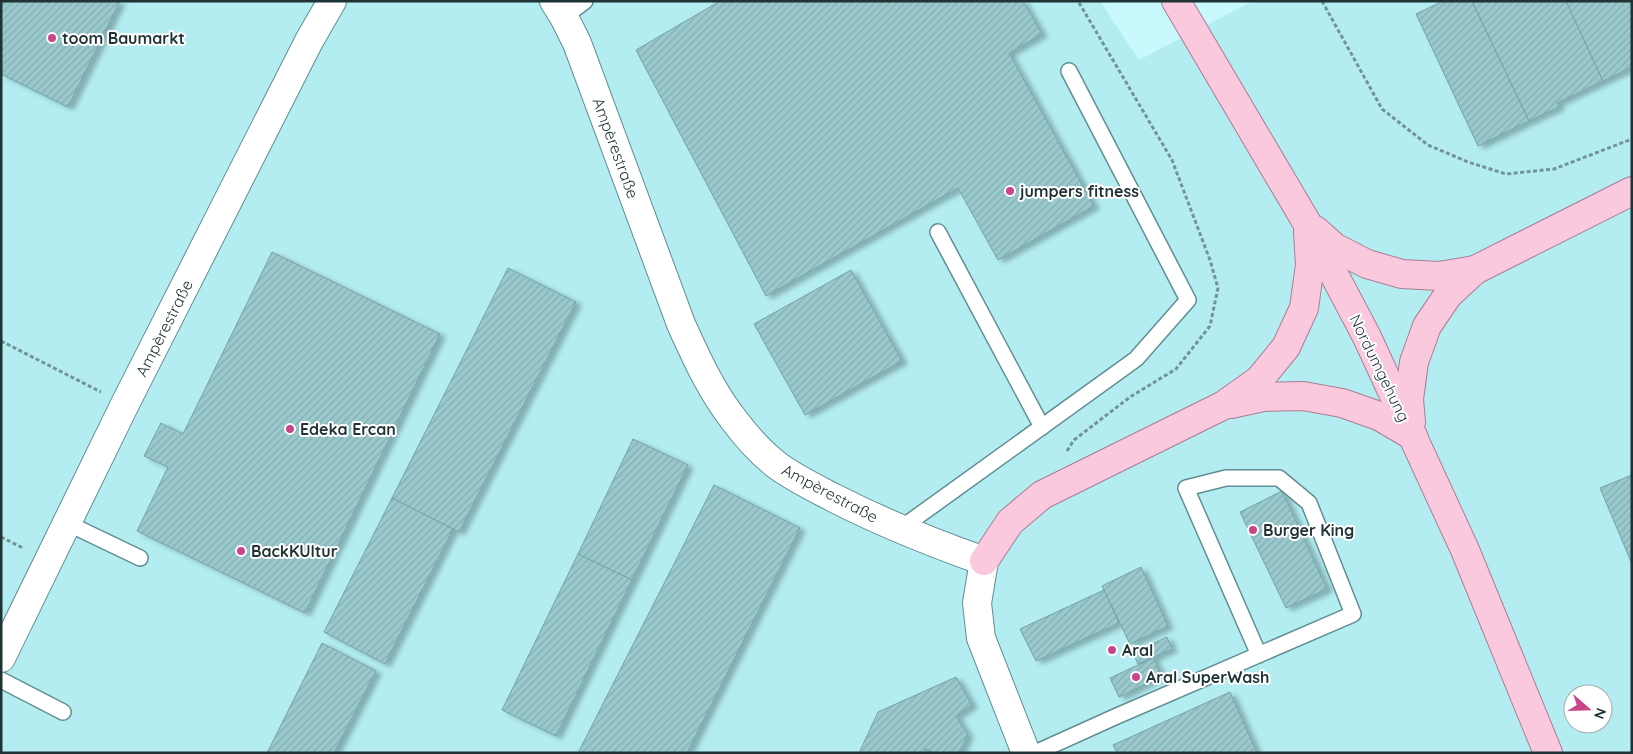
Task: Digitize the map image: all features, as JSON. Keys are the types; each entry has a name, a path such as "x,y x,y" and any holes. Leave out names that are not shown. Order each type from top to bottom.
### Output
{"main road":[{"name":"Nordumgehung","path":"1176,1 1307,223 1367,337 1469,559 1548,753"},
{"path":"1413,436 1409,399 1414,362 1427,326 1448,295 1475,270 1632,191"},
{"path":"1307,223 1334,247 1367,264 1402,274 1439,276 1475,270"},
{"path":"984,561 1010,522 1042,495 1224,405 1259,380 1286,347 1304,308 1310,266 1307,223"},
{"path":"1224,405 1263,397 1303,396 1322,399 1342,403 1379,416 1413,436"}],"street":[{"name":"Ampèrestraße","path":"1,658 125,404 309,41 332,1"},
{"name":"Ampèrestraße","path":"568,6 577,43 680,324 716,394 733,419 778,466 812,487 900,529 984,561"},
{"path":"984,561 977,603 980,638 1026,753"}],"lane":[{"path":"900,529 1136,359 1188,300 1068,71"},
{"path":"938,232 1042,427"},
{"path":"1035,753 1117,716 1260,655 1353,614 1309,503 1279,478 1226,478 1186,488 1260,655"},
{"path":"67,523 140,558"},
{"path":"1,680 63,712"}],"path":[{"path":"1322,1 1382,109 1428,145 1468,162 1506,174 1554,169 1632,139"},
{"path":"1,342 125,404"}],"shaded area":[{"path":"1,1 1100,1 1139,60 1253,1 1632,1 1632,753 1,753"}],"building":[{"name":"toom Baumarkt","path":"1,1 120,1 68,107 1,74"},
{"path":"720,1 1023,1 1042,34 1009,53 1094,206 998,260 958,188 766,296 636,50"},
{"path":"1443,1 1472,1 1529,121 1478,146 1416,14"},
{"path":"1472,1 1566,1 1603,81 1557,103 1559,107 1529,121"},
{"path":"1566,1 1632,1 1632,67 1603,81"},
{"name":"Edeka Ercan","path":"272,252 440,334 305,613 137,531 168,467 144,456 161,423 183,434"},
{"path":"508,268 576,302 459,532 392,498"},
{"path":"851,270 902,361 805,415 754,324"},
{"path":"633,439 688,465 632,580 578,554"},
{"path":"1632,475 1632,564 1600,488"},
{"path":"714,485 800,528 687,753 578,753"},
{"path":"1282,491 1327,589 1286,608 1240,512"},
{"path":"392,498 453,529 385,664 324,632"},
{"path":"578,554 632,580 556,736 502,710"},
{"path":"1141,567 1168,626 1130,644 1102,586"},
{"path":"1104,590 1119,623 1036,661 1020,629"},
{"path":"1167,637 1172,649 1138,664 1133,653"},
{"path":"322,643 376,671 334,753 267,753"},
{"name":"Aral SuperWash","path":"1153,658 1162,676 1119,697 1110,678"},
{"path":"956,677 972,705 956,716 968,735 959,753 934,753 926,749 924,753 859,753 878,712"},
{"path":"1230,692 1257,753 1117,753 1113,745"}],"place":[{"name":"toom Baumarkt","path":"52,38"},
{"name":"jumpers fitness","path":"1010,191"},
{"name":"Edeka Ercan","path":"290,429"},
{"name":"Burger King","path":"1253,530"},
{"name":"BackKUltur","path":"241,551"},
{"name":"Aral","path":"1112,650"},
{"name":"Aral SuperWash","path":"1136,677"}]}
